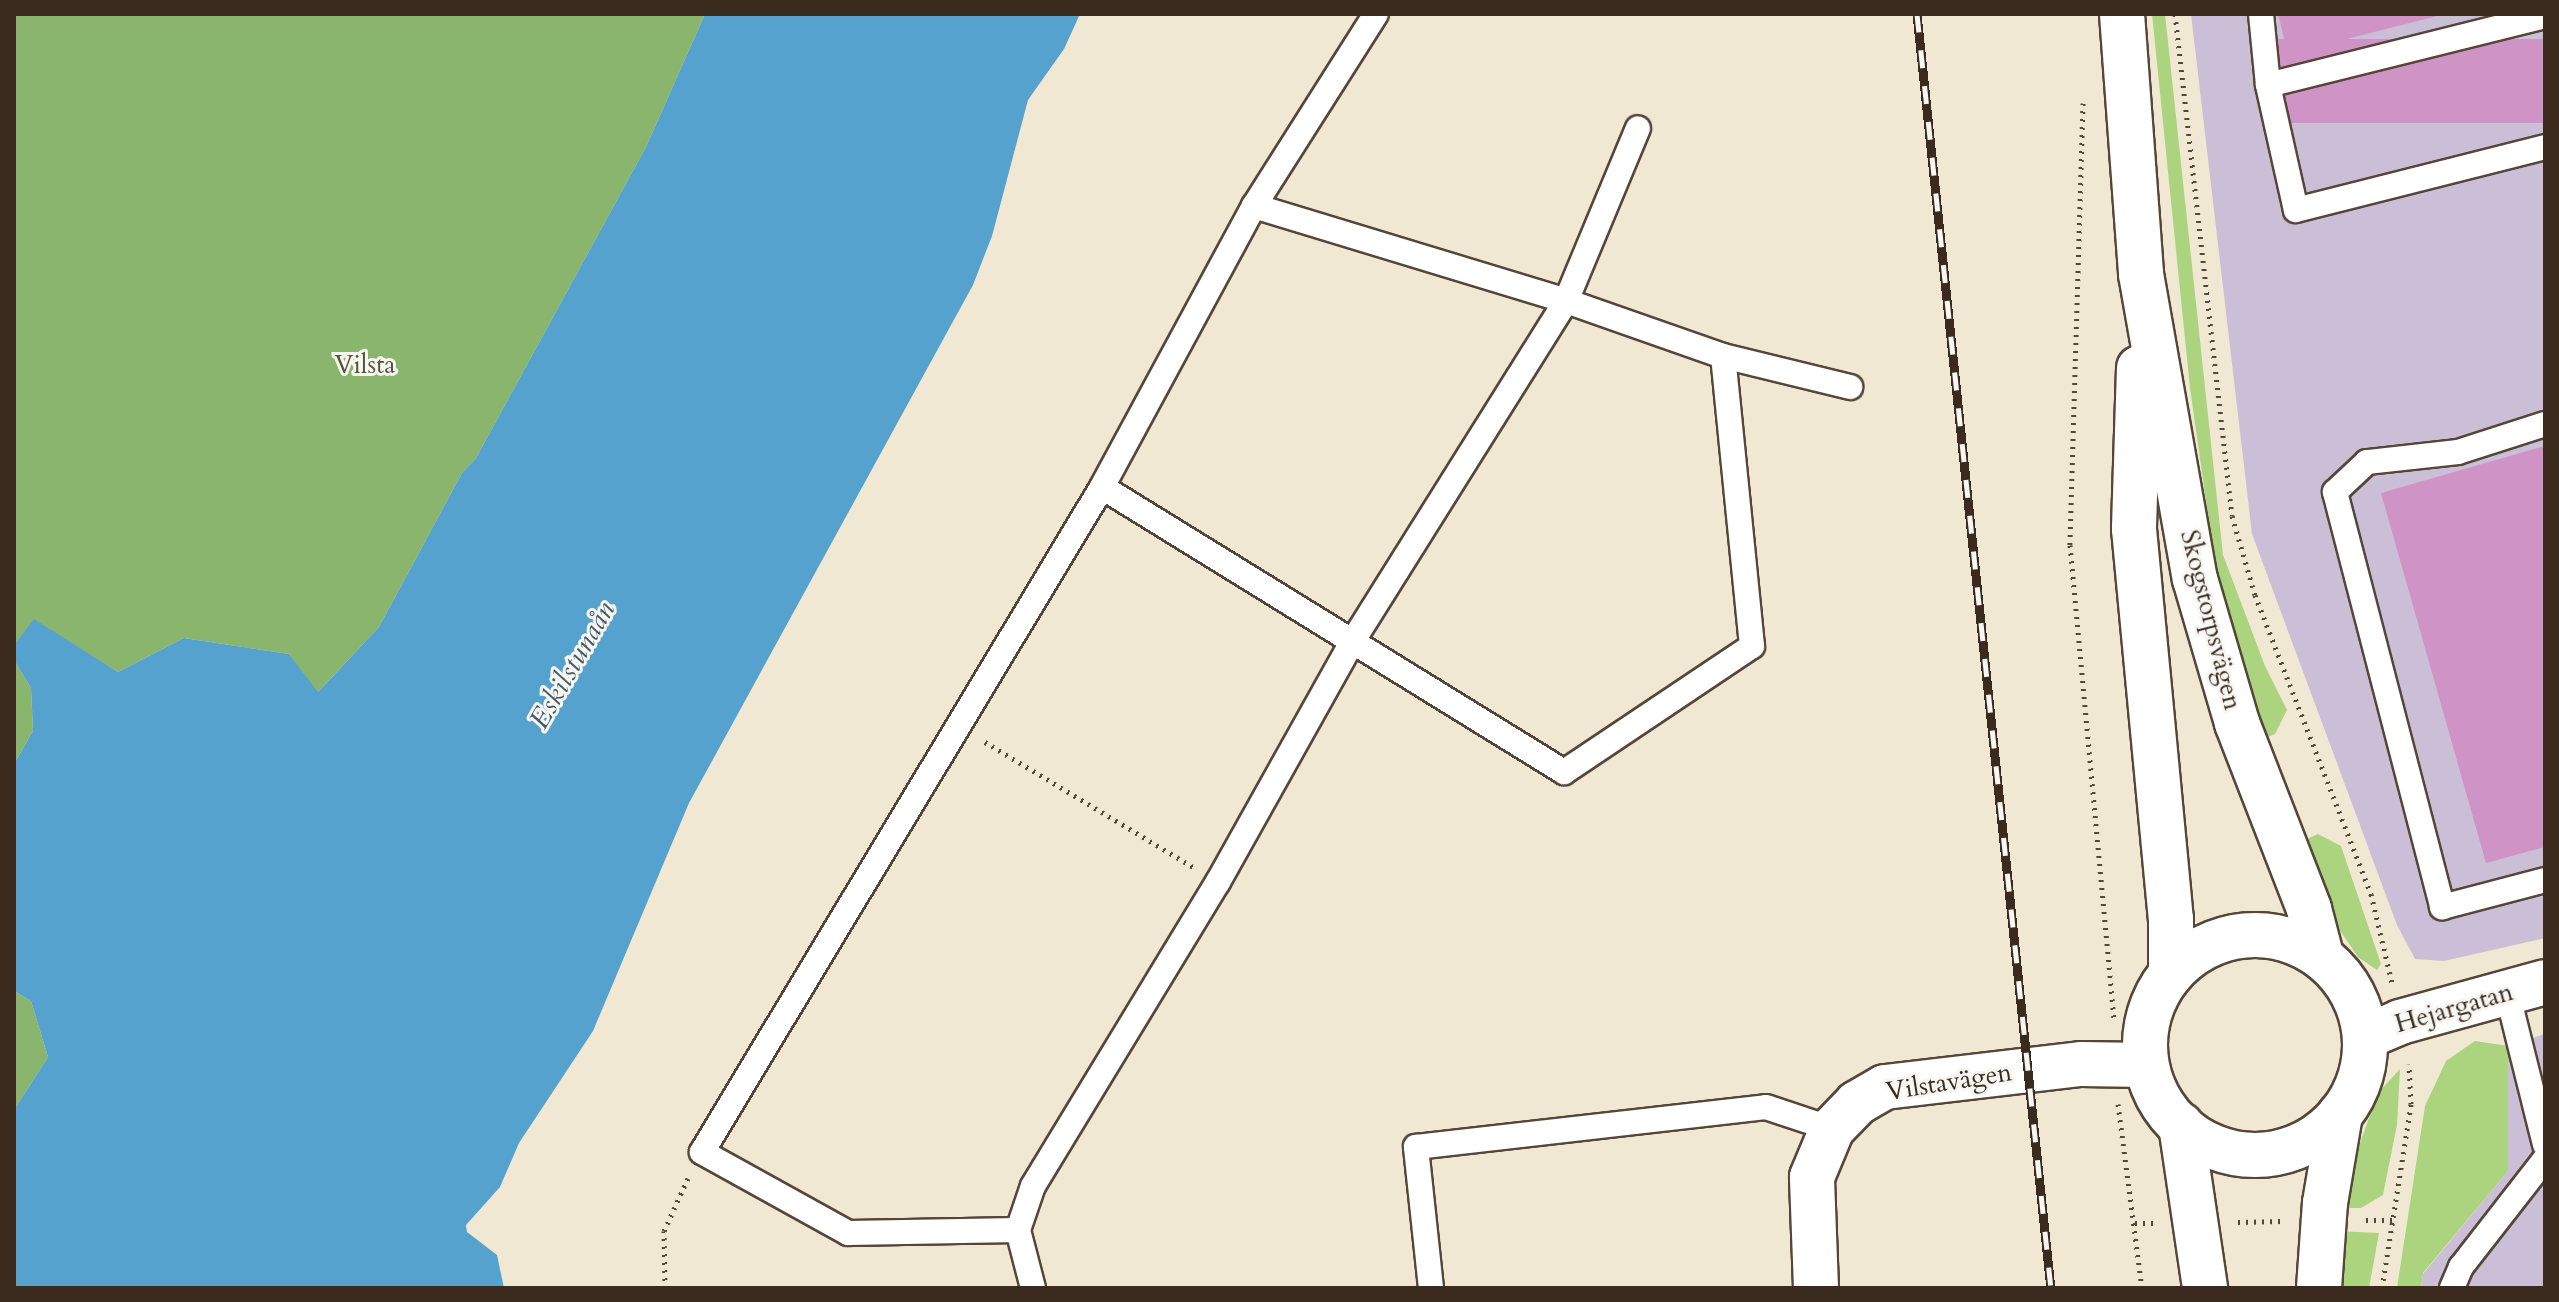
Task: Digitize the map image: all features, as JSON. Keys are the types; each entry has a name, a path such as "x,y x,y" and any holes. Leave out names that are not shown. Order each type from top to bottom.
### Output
{"main road":[{"name":"Skogstorpsvägen","path":"2122,14 2141,274 2134,529 2171,919 2171,974"},
{"name":"Skogstorpsvägen","path":"2141,274 2195,579 2237,723 2309,909 2321,955"},
{"path":"2239,936 2282,937 2321,955 2382,1030 2340,1114 2311,1140 2273,1154 2216,1148 2181,1125 2131,1065 2149,1017 2171,974 2197,952 2239,936"},
{"name":"Hejargatan","path":"2382,1030 2526,987"},
{"name":"Vilstavägen","path":"1816,1288 1812,1177 1832,1129 1857,1103 1885,1087 2081,1064 2131,1065"},
{"path":"2319,1288 2324,1221 2340,1114"},
{"path":"2181,1125 2199,1223 2205,1288"}],"lane":[{"path":"1018,1230 848,1233 702,1152 1102,487 1254,206 1376,14"},
{"path":"2261,14 2268,85 2296,210 2545,147"},
{"path":"2268,85 2545,16"},
{"path":"1033,1288 1018,1230 1033,1186 1218,882 1354,639 1566,301 1638,128"},
{"path":"1254,206 1566,301 1723,356 1850,387"},
{"path":"1102,487 1354,639 1564,772 1752,646 1723,356"},
{"path":"2545,424 2458,452 2367,462 2335,492 2442,907 2545,880"},
{"path":"2526,987 2545,1144"},
{"path":"1431,1288 1416,1147 1766,1107 1832,1129"},
{"path":"2452,1288 2461,1267 2545,1159"}],"path":[{"path":"2175,14 2232,516 2255,595 2371,894 2382,1030 2412,1075 2411,1104 2382,1288"},
{"path":"2083,92 2070,545 2131,1065 2118,1122 2142,1288"},
{"path":"958,726 1218,882"},
{"path":"665,1288 664,1231 702,1152"},
{"path":"2199,1223 2324,1221"}],"shaded area":[{"path":"2191,14 2545,14 2545,938 2444,961 2415,959 2397,925 2252,534"},
{"path":"2545,1034 2545,1288 2421,1288 2423,1274 2508,1171 2508,1046"}],"green space":[{"name":"Vilsta","path":"14,14 705,14 646,147 476,458 462,473 379,627 317,693 289,654 184,638 118,672 34,620 14,645"},
{"path":"2152,14 2165,14 2223,555 2265,666 2287,710 2275,734 2265,738 2249,697 2213,550 2190,388"},
{"path":"14,660 31,688 33,731 14,764"},
{"path":"2318,834 2341,846 2381,964 2377,970 2358,957 2341,932 2305,840"},
{"path":"14,991 31,1001 48,1057 14,1110"},
{"path":"2475,1041 2508,1046 2508,1171 2423,1273 2421,1288 2397,1288 2425,1106 2446,1061"},
{"path":"2400,1069 2397,1125 2383,1195 2361,1208 2337,1208 2378,1093"},
{"path":"2334,1231 2379,1233 2369,1288 2331,1288"}],"water":[{"name":"Eskilstunaån","path":"705,14 1080,14 1064,49 1028,100 992,236 973,285 689,803 593,1031 519,1143 500,1187 466,1225 467,1232 497,1255 504,1288 14,1288 14,1110 48,1057 31,1001 14,991 14,764 33,731 31,688 14,660 14,645 34,619 118,672 184,638 289,654 318,692 379,627 462,473 476,458 646,147"}],"building":[{"path":"2278,14 2441,14 2441,15 2288,54"},
{"path":"2275,39 2545,39 2545,123 2275,123"},
{"path":"2545,446 2545,847 2486,863 2381,493"}],"railway":[{"path":"1917,14 2051,1288"}]}
